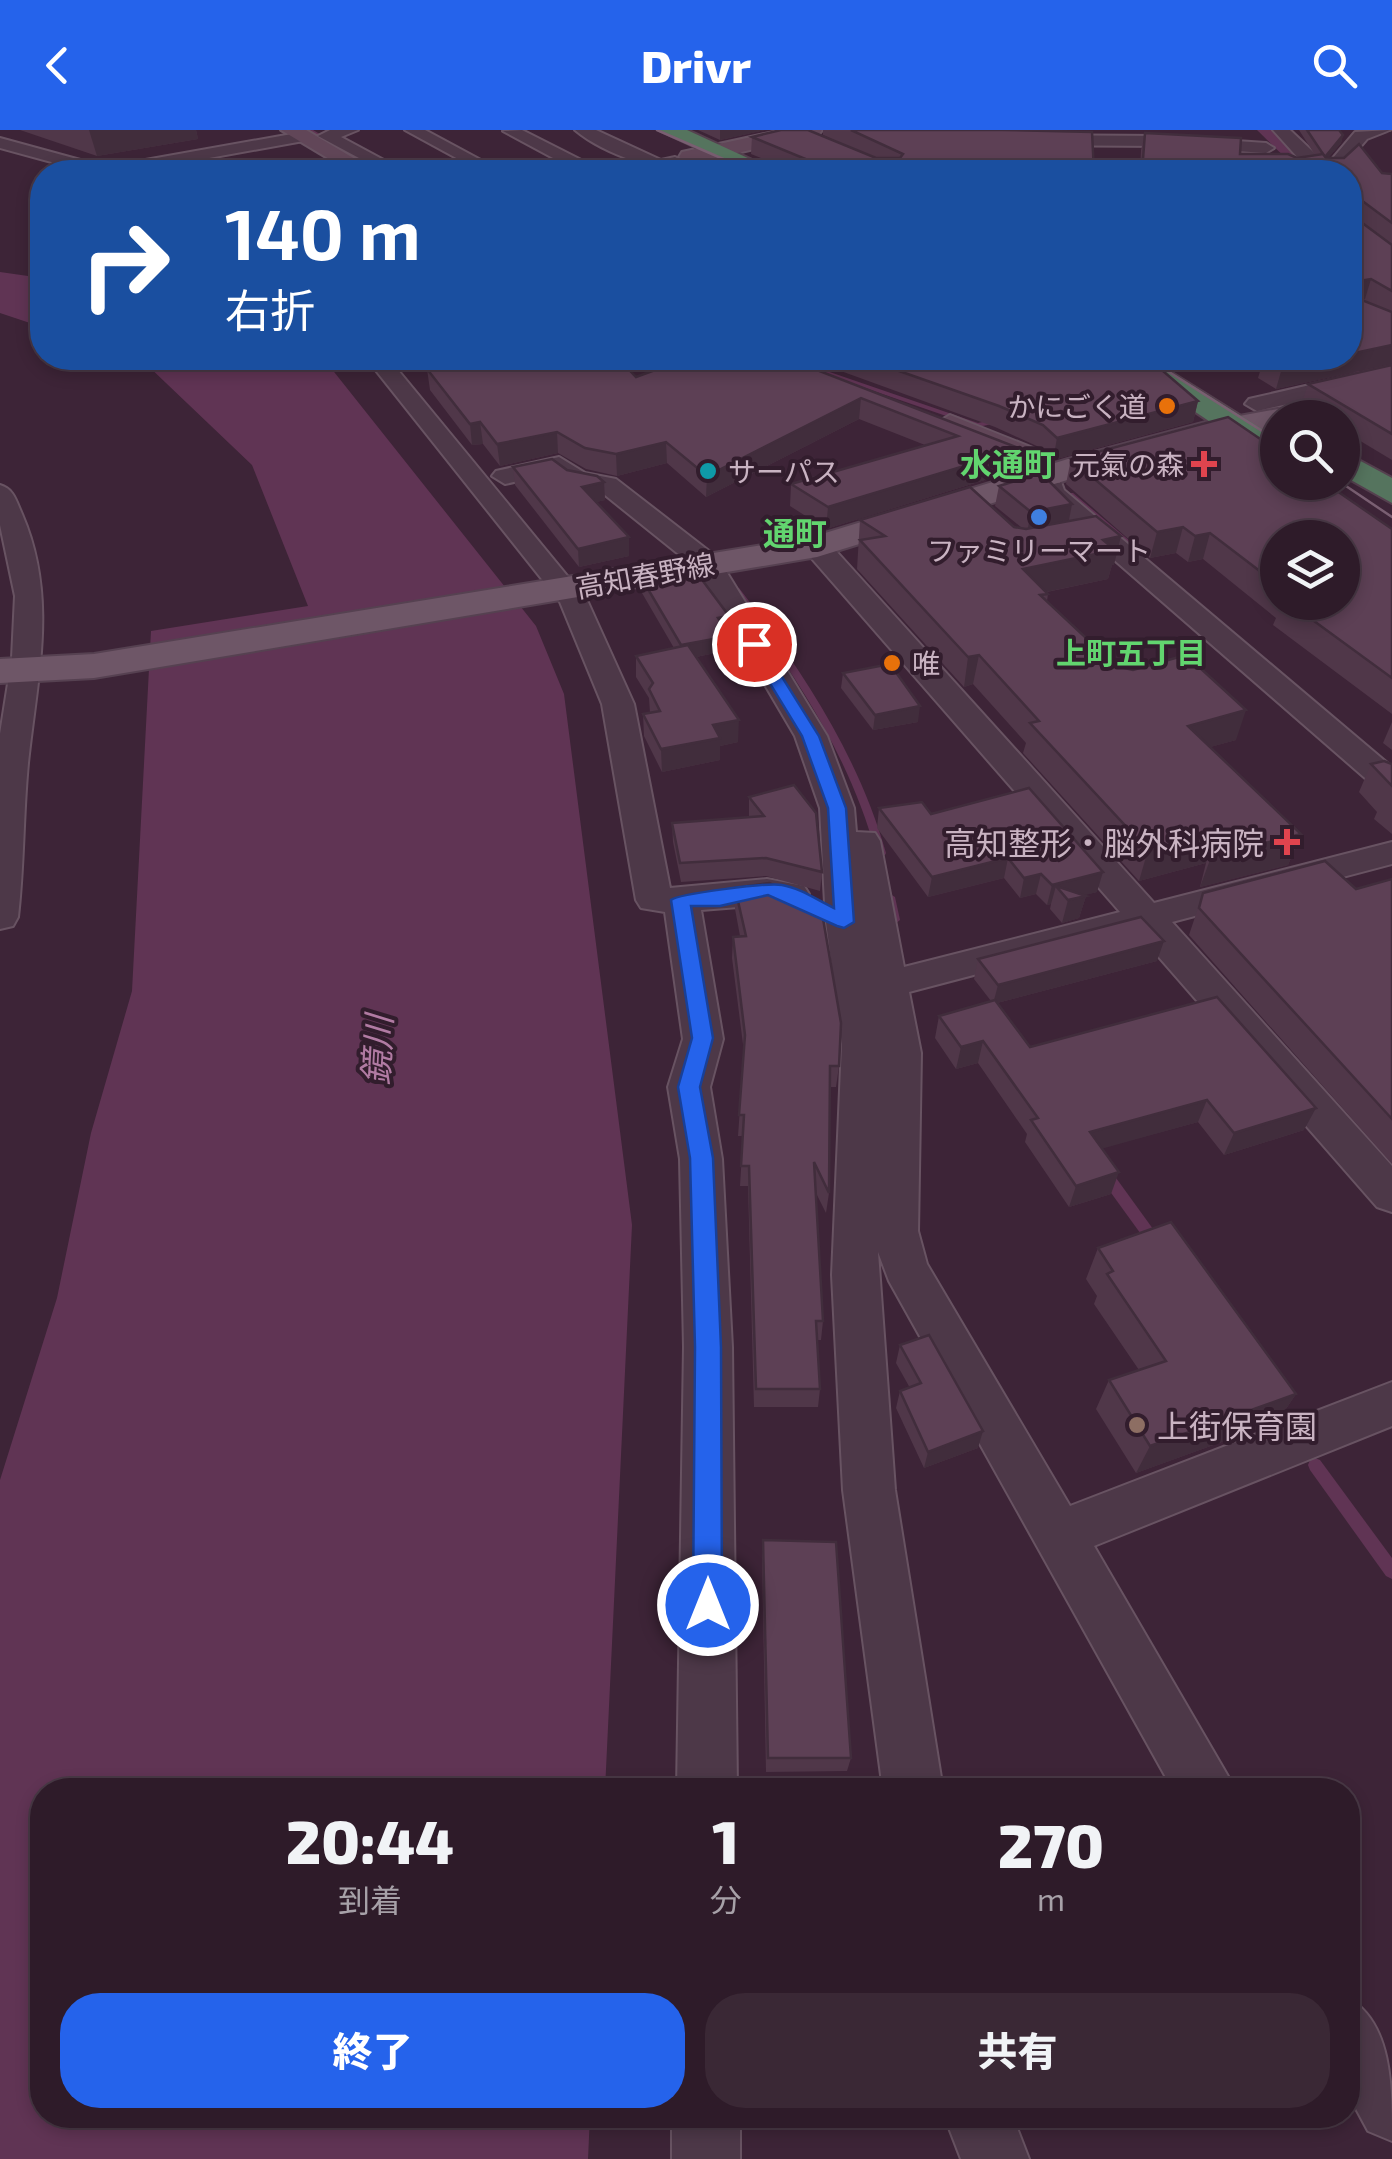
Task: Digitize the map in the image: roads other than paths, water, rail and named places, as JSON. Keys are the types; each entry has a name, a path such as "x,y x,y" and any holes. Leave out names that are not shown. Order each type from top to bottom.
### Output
{"highway":[{"path":"632,130 672,160"},
{"path":"669,130 718,160"},
{"path":"1157,370 1260,415"},
{"path":"1229,385 1260,413"},
{"path":"1360,480 1385,507"},
{"path":"1360,497 1385,507"}],"main road":[{"name":"高知春野線","path":"27,661 558,591 817,547 1048,476 1260,417"}],"street":[{"path":"350,130 326,136 373,160"},
{"path":"414,130 471,160"},
{"path":"584,130 666,160"},
{"path":"996,130 1004,140 1206,152 1266,148"},
{"path":"1241,130 1284,160"},
{"path":"1281,130 1315,160"},
{"path":"1339,160 1360,135 1382,130"},
{"path":"174,160 297,133 345,160"},
{"path":"452,150 517,135 568,160"},
{"path":"728,160 809,135"},
{"path":"0,143 62,160"},
{"path":"213,153 223,160"},
{"path":"395,370 481,481 558,591 618,704 654,900 720,900 768,888 784,891 844,922"},
{"path":"1312,400 1380,378"},
{"path":"915,410 1027,456 1048,476 1052,493 1114,534 1392,784"},
{"path":"481,481 559,464 578,480 607,484 708,564 811,736 837,808 844,922 862,1044 855,1275 869,1490 911,1778"},
{"path":"1,497 24,551 32,588 2,896"},
{"path":"970,502 996,524"},
{"path":"1057,538 1114,534"},
{"path":"817,547 1392,1195"},
{"path":"24,551 4,568 4,592 27,661"},
{"path":"1209,664 1244,654"},
{"path":"837,808 859,832 864,845 901,1053 898,1250 944,1340 1199,1778"},
{"path":"889,984 1392,853"},
{"path":"681,900 703,1038 689,1087 701,1158 708,1347 707,1778"},
{"path":"1057,1536 1392,1404"},
{"path":"1360,2052 1392,2107"},
{"path":"706,2128 706,2159"},
{"path":"983,2128 995,2159"}],"water":[{"path":"0,272 30,276 30,323 0,313"},
{"name":"鏡川","path":"152,370 333,370 536,626 564,694 632,1225 606,1778 30,1778 30,2128 589,2128 588,2159 0,2159 0,1480 57,1298 91,1133 132,991 151,631 308,606 252,465"}],"waterway":[{"path":"309,130 333,143"},
{"path":"1271,130 1304,160"},
{"path":"818,370 978,425 990,423 996,411"},
{"path":"1352,370 1392,386"},
{"path":"1070,495 1141,555"},
{"path":"736,590 822,715 858,786 881,853"},
{"path":"890,897 895,920"},
{"path":"1106,1175 1156,1244"},
{"path":"1315,1465 1392,1571"}],"tram line":[{"path":"657,130 726,160"},
{"path":"1166,370 1260,430"},
{"path":"1360,495 1392,517"}],"place":[{"name":"かにごく道","path":"1167,406"},
{"name":"元氣の森","path":"1204,464"},
{"name":"サーパス","path":"708,471"},
{"name":"ファミリーマート","path":"1039,517"},
{"name":"唯","path":"892,663"},
{"name":"高知整形・脳外科病院","path":"1287,842"},
{"name":"上街保育園","path":"1137,1425"}],"district":[{"name":"水通町","path":"1008,463"},
{"name":"通町","path":"795,532"},
{"name":"上町五丁目","path":"1131,652"}]}
